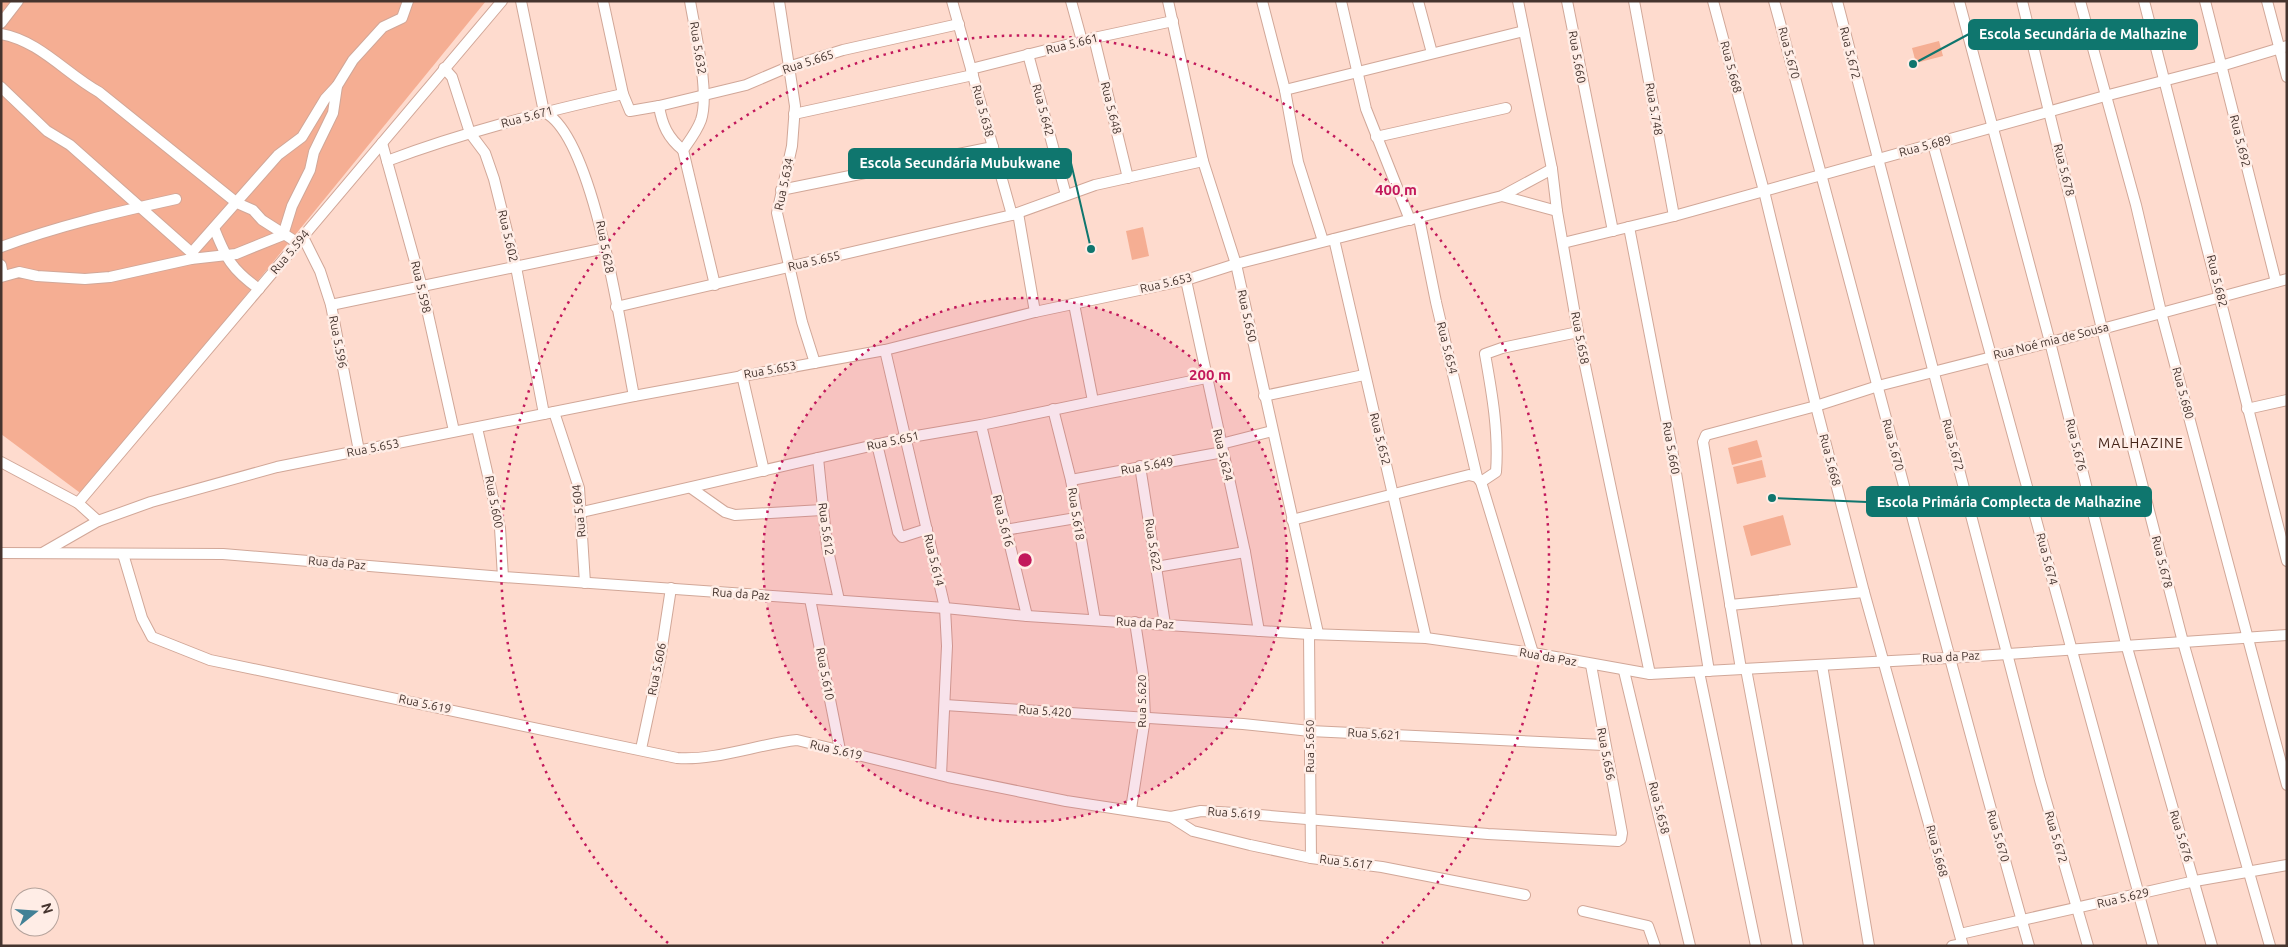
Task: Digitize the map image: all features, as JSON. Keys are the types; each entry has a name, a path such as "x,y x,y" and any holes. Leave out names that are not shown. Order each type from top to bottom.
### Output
{"street":[{"path":"1,23 18,1"},
{"path":"192,257 214,228 278,155 302,137 325,99 337,86 353,60 383,27 402,18 408,1"},
{"name":"Rua 5.594","path":"78,503 502,1"},
{"path":"521,1 544,112"},
{"path":"603,1 623,94 630,111 659,106 662,124 672,141 683,150 716,285"},
{"name":"Rua 5.632","path":"683,150 701,120 704,106 702,96 703,78 690,1"},
{"name":"Rua 5.634","path":"779,1 794,114 792,146 777,213 802,322 816,362"},
{"name":"Rua 5.638","path":"952,1 993,147 1015,214 1035,312"},
{"path":"1071,1 1082,41"},
{"name":"Rua 5.650","path":"1168,1 1174,21 1203,161 1236,264 1292,520 1313,634 1310,731 1311,858"},
{"name":"Rua 5.652","path":"1262,1 1285,90 1298,162 1329,240 1364,375 1426,638"},
{"name":"Rua 5.654","path":"1341,1 1366,109 1376,137 1414,219 1436,302 1476,478 1533,653"},
{"path":"1418,1 1432,53"},
{"name":"Rua 5.658","path":"1518,1 1552,169 1557,211 1578,332 1650,674"},
{"name":"Rua 5.660","path":"1567,1 1613,230"},
{"name":"Rua 5.748","path":"1634,1 1674,216"},
{"name":"Rua 5.668","path":"1714,1 1764,191 1816,406 1864,592 1959,942"},
{"name":"Rua 5.670","path":"1774,1 1878,386 1948,658 2029,946"},
{"name":"Rua 5.672","path":"1837,1 2040,780 2088,946"},
{"name":"Rua 5.676","path":"1959,1 1991,128 2050,342 2126,644 2212,946"},
{"name":"Rua 5.678","path":"2022,1 2102,329 2182,642 2270,946"},
{"name":"Rua 5.680","path":"2080,1 2136,205 2246,637 2287,785"},
{"name":"Rua 5.682","path":"2144,1 2166,80 2221,296 2247,409 2287,562"},
{"name":"Rua 5.692","path":"2204,1 2276,282"},
{"path":"2267,1 2283,46 2287,77"},
{"name":"Rua 5.661","path":"794,114 972,72 1028,54 1174,21"},
{"name":"Rua 5.665","path":"659,106 671,101 702,96 746,85 788,68 843,50 959,24"},
{"path":"1285,90 1524,31"},
{"path":"1,34 18,37 36,47 80,82 99,92 237,203 253,210 262,220 283,235 300,240"},
{"name":"Rua 5.648","path":"1094,38 1128,178"},
{"name":"Rua 5.689","path":"1562,242 1674,216 2050,113 2105,96 2221,66 2283,46"},
{"name":"Rua 5.642","path":"1028,54 1066,195"},
{"name":"Rua 5.602","path":"444,68 452,77 470,132 484,153 494,179 549,413"},
{"path":"283,235 292,206 310,170 314,152 333,113 337,86"},
{"path":"1,87 47,131 70,145 140,207 192,257"},
{"name":"Rua 5.671","path":"387,161 470,132 544,112 623,94"},
{"path":"1376,137 1506,108"},
{"name":"Rua 5.628","path":"544,112 559,123 571,141 597,210 634,396"},
{"name":"Rua 5.598","path":"382,143 422,287 454,432"},
{"name":"Rua 5.674","path":"1933,144 2153,946"},
{"path":"781,190 993,147"},
{"name":"Rua 5.655","path":"616,307 1015,214 1095,185 1203,161"},
{"name":"Rua 5.653","path":"44,552 98,521 151,502 277,467 742,375 885,350 1035,312 1186,280 1236,264 1502,196 1552,169"},
{"path":"1502,196 1557,211"},
{"path":"1,247 31,236 176,199"},
{"name":"Rua 5.660","path":"1629,227 1672,449 1704,671 1756,946"},
{"path":"214,228 224,254 244,278 259,289"},
{"path":"1,265 2,276 19,272 37,276 84,279 110,277 192,257 236,254 283,235"},
{"name":"Rua 5.596","path":"300,240 320,271 331,305 359,451"},
{"path":"331,305 606,248"},
{"name":"Rua Noé mia de Sousa","path":"1730,605 1703,442 1706,435 1816,406 1878,386 1991,355 2102,329 2287,279"},
{"name":"Rua 5.624","path":"1186,280 1245,552 1259,631"},
{"path":"1074,304 1093,400"},
{"path":"1292,520 1496,472 1497,453 1486,354 1578,332"},
{"name":"Rua 5.614","path":"885,350 945,608 947,646 941,775"},
{"path":"742,375 764,471"},
{"path":"1264,396 1364,375"},
{"name":"Rua 5.651","path":"582,512 877,444 981,425 1093,400 1206,378"},
{"path":"2247,409 2287,400"},
{"name":"Rua 5.618","path":"1054,409 1071,480 1095,620"},
{"name":"Rua 5.604","path":"549,413 579,488 585,583"},
{"name":"Rua 5.616","path":"981,425 1027,616"},
{"name":"Rua 5.600","path":"477,428 500,528 503,577"},
{"name":"Rua 5.649","path":"1071,480 1222,448 1272,431"},
{"path":"877,444 898,532 902,537 927,529"},
{"name":"Rua 5.612","path":"818,458 826,546 839,600"},
{"path":"1,462 78,503 98,521"},
{"name":"Rua 5.622","path":"1140,466 1164,624"},
{"path":"691,488 725,512 735,515 822,510"},
{"path":"1006,530 1076,518"},
{"path":"1156,567 1245,552"},
{"name":"Rua da Paz","path":"1,553 223,554 503,577 945,608 1027,616 1313,634 1426,638 1533,653 1624,671 1650,674 1948,658 2126,644 2287,635"},
{"name":"Rua 5.619","path":"123,554 142,618 152,637 210,660 642,750 696,760 772,743 796,740 941,775 1066,801 1171,816 1201,811 1488,834 1618,841"},
{"name":"Rua 5.606","path":"642,750 660,660 670,588"},
{"path":"1798,946 1730,605 1864,592"},
{"name":"Rua 5.610","path":"810,599 840,750"},
{"name":"Rua 5.620","path":"1131,809 1145,718 1143,674 1135,622"},
{"name":"Rua 5.656","path":"1591,665 1604,745 1622,833 1621,839 1618,841"},
{"path":"1822,665 1869,946"},
{"name":"Rua 5.658","path":"1624,671 1690,946"},
{"name":"Rua 5.420","path":"945,705 1145,718"},
{"name":"Rua 5.621","path":"1145,718 1243,724 1310,731 1604,745"},
{"name":"Rua 5.617","path":"1171,816 1193,831 1311,858 1382,867 1525,896"},
{"name":"Rua 5.629","path":"1959,942 2022,922 2194,881 2287,865"},
{"path":"1583,911 1648,926 1655,946"}],"shaded area":[{"path":"1,1 486,1 83,495 1,434"},
{"path":"1939,41 1943,56 1916,63 1912,48"},
{"path":"1143,227 1149,256 1132,260 1126,231"},
{"path":"1757,440 1762,457 1732,465 1728,448"},
{"path":"1762,460 1766,477 1737,484 1733,467"},
{"path":"1783,515 1791,545 1751,556 1743,526"}],"place":[{"name":"Escola Secundária de Malhazine","path":"1913,64"},
{"name":"Escola Secundária Mubukwane","path":"1091,249"},
{"name":"Escola Primária Complecta de Malhazine","path":"1772,498"}],"district":[{"name":"MALHAZINE","path":"2141,443"}]}
